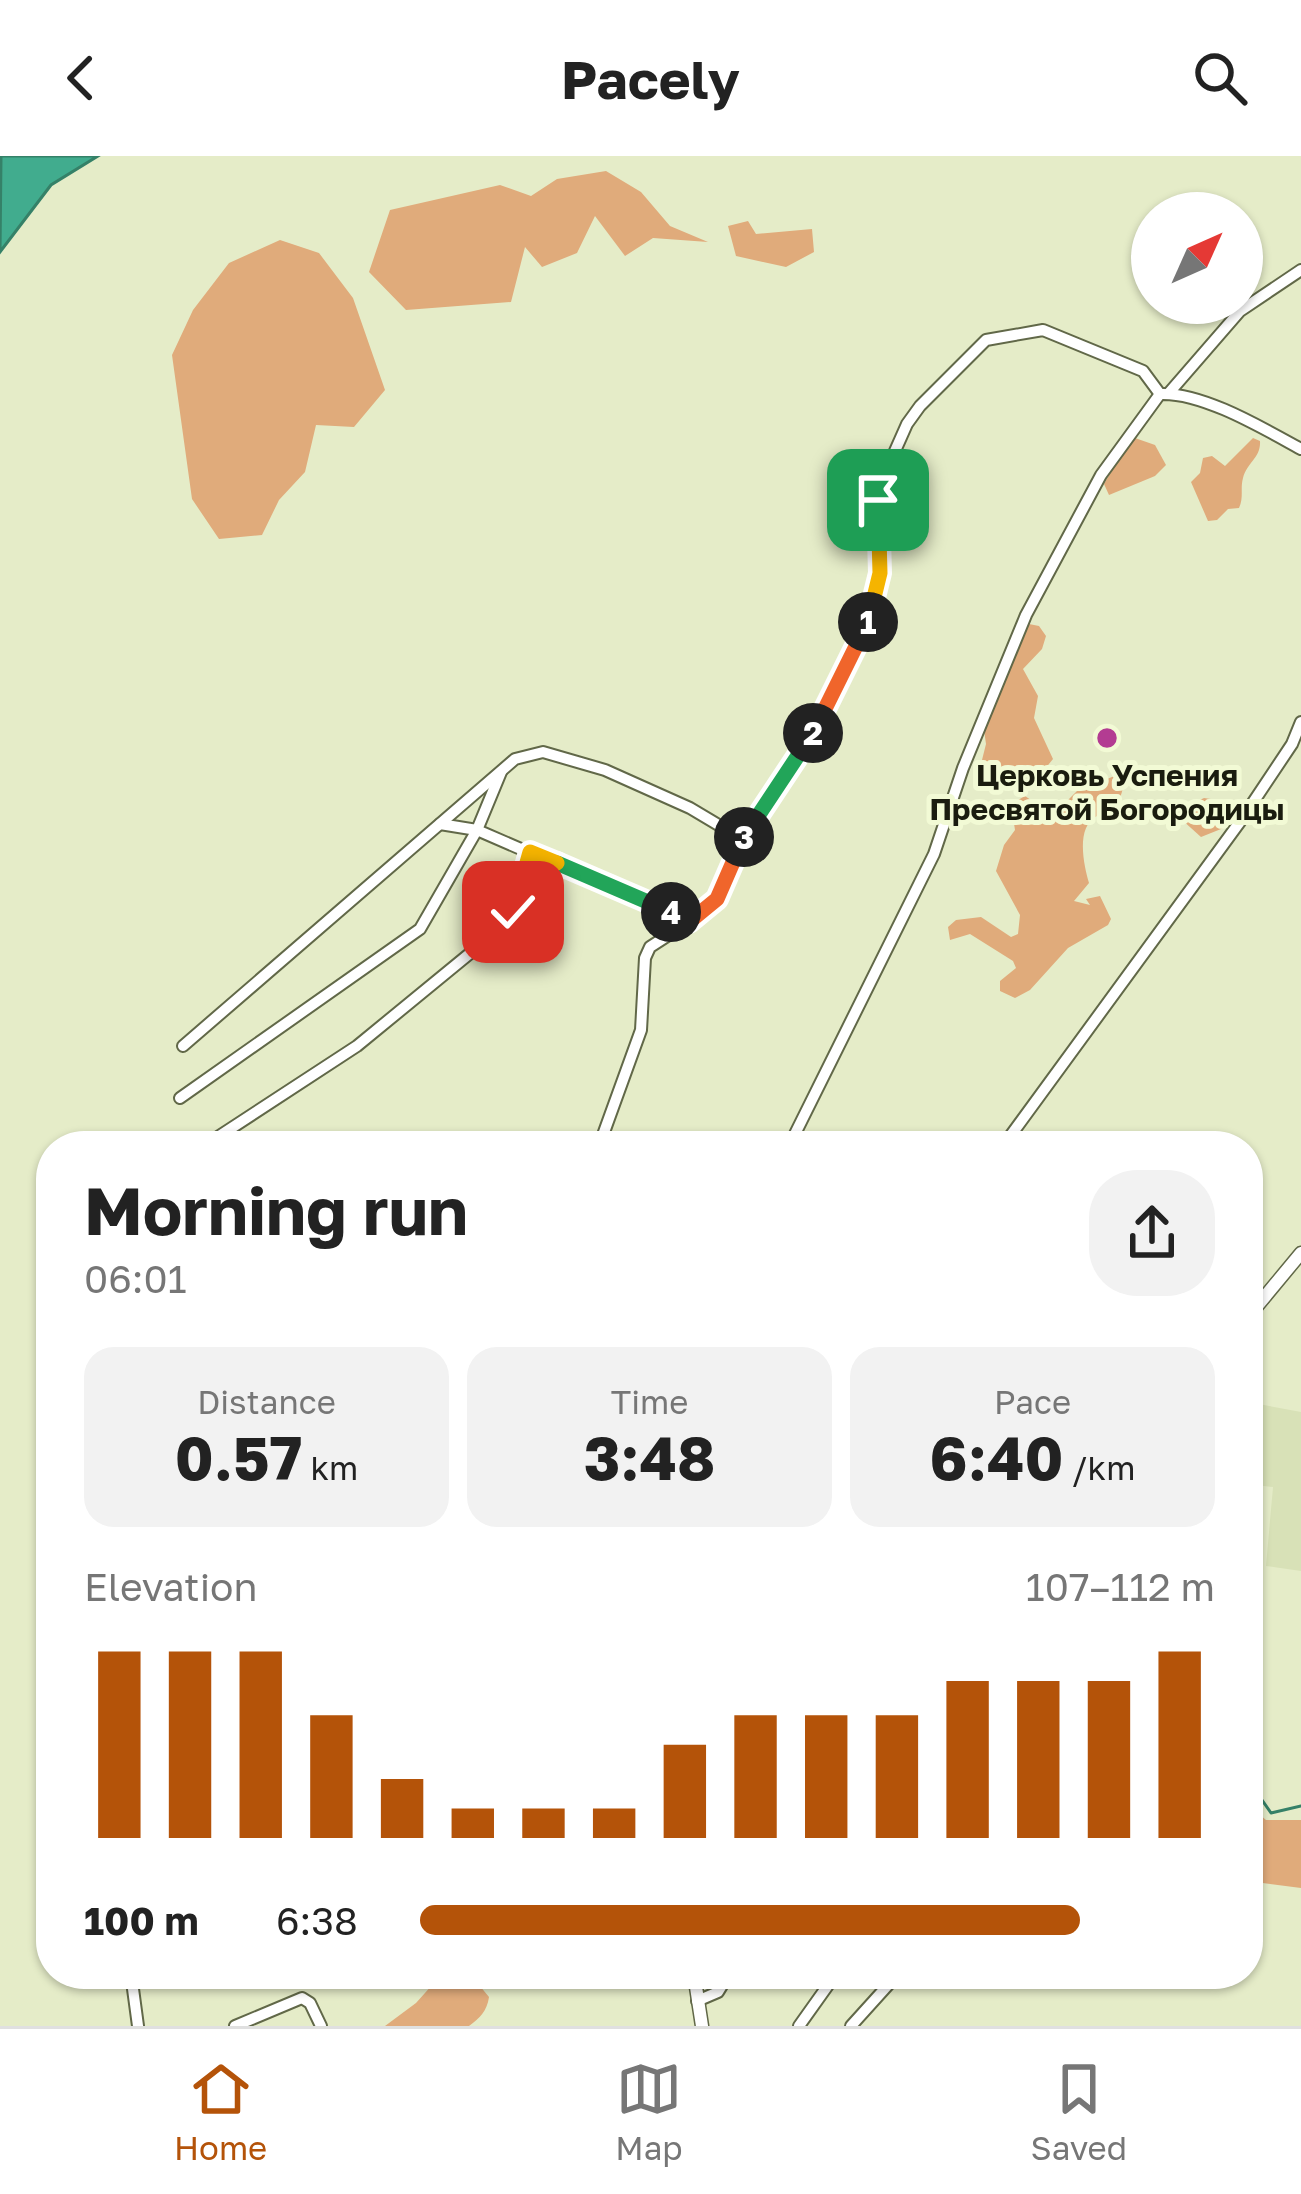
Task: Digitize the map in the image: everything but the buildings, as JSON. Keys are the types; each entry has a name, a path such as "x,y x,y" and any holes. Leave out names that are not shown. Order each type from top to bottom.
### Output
{"street":[{"path":"796,1131 934,854 963,768 1026,615 1101,476 1164,394 1240,311 1301,271"},
{"path":"604,1131 641,1030 645,958 650,947 717,899 742,839 824,714 871,616 880,573 876,524 883,478 907,424 952,370 986,340 1043,330 1143,370 1164,394 1249,421 1301,449"},
{"path":"1015,1131 1230,837 1292,744 1301,722"},
{"path":"183,1046 515,759 543,752 605,770 690,808 742,839"},
{"path":"180,1098 420,929 477,830 502,769"},
{"path":"440,824 477,830 689,922"},
{"path":"227,1131 357,1046 507,923 530,852"},
{"path":"1264,1298 1301,1253"},
{"path":"132,1989 137,2026"},
{"path":"696,1989 702,2026"},
{"path":"697,2001 720,1989"},
{"path":"800,2026 826,1989"},
{"path":"850,2026 884,1989"},
{"path":"235,2026 302,1998 310,2003 321,2026"}],"shaded area":[{"path":"606,171 641,192 670,226 708,242 653,238 625,256 595,216 577,253 542,267 525,247 511,302 406,310 369,272 390,210 500,185 531,196 557,179"},
{"path":"748,221 756,234 812,229 814,252 786,267 736,256 728,226"},
{"path":"280,240 319,253 353,298 385,390 354,427 316,425 305,472 279,500 262,535 219,539 192,499 172,355 193,310 229,263"},
{"path":"1135,438 1155,445 1166,465 1155,476 1109,495 1104,484"},
{"path":"1253,438 1260,441 1260,447 1243,478 1239,508 1208,521 1191,482 1200,473 1203,458 1212,456 1225,466"},
{"path":"1029,624 1039,626 1046,636 1042,649 1023,669 1038,696 1034,718 1053,759 1040,775 1005,768 986,772 980,768 984,730"},
{"path":"1117,775 1125,782 1116,811 1097,816 1086,829 1083,847 1089,883 1074,901 1090,905 1086,899 1100,896 1111,919 1108,925 1068,948 1030,990 1015,998 1000,991 1000,981 1016,968 1013,961 970,934 950,940 948,927 956,920 981,917 1011,937 1018,934 1020,915 996,871 1004,845 1015,830 1011,804 1025,796 1053,815 1077,791"},
{"path":"1204,798 1231,802 1235,814 1226,827 1201,837 1181,819 1181,809"},
{"path":"1263,1405 1301,1412 1301,1571 1266,1566 1273,1487 1263,1486"},
{"path":"1263,1818 1301,1820 1301,1888 1263,1883"},
{"path":"429,1989 482,1989 489,1997 485,2010 469,2026 385,2026"}],"water":[{"path":"1,156 98,156 51,185 0,252"}],"waterway":[{"path":"1263,1802 1271,1813 1301,1806"}],"place":[{"name":"Церковь Успения Пресвятой Богородицы","path":"1107,738"}],"route":[{"path":"513,912 530,852 689,922 717,899 742,839 824,714 871,616 880,573 878,500"}]}
